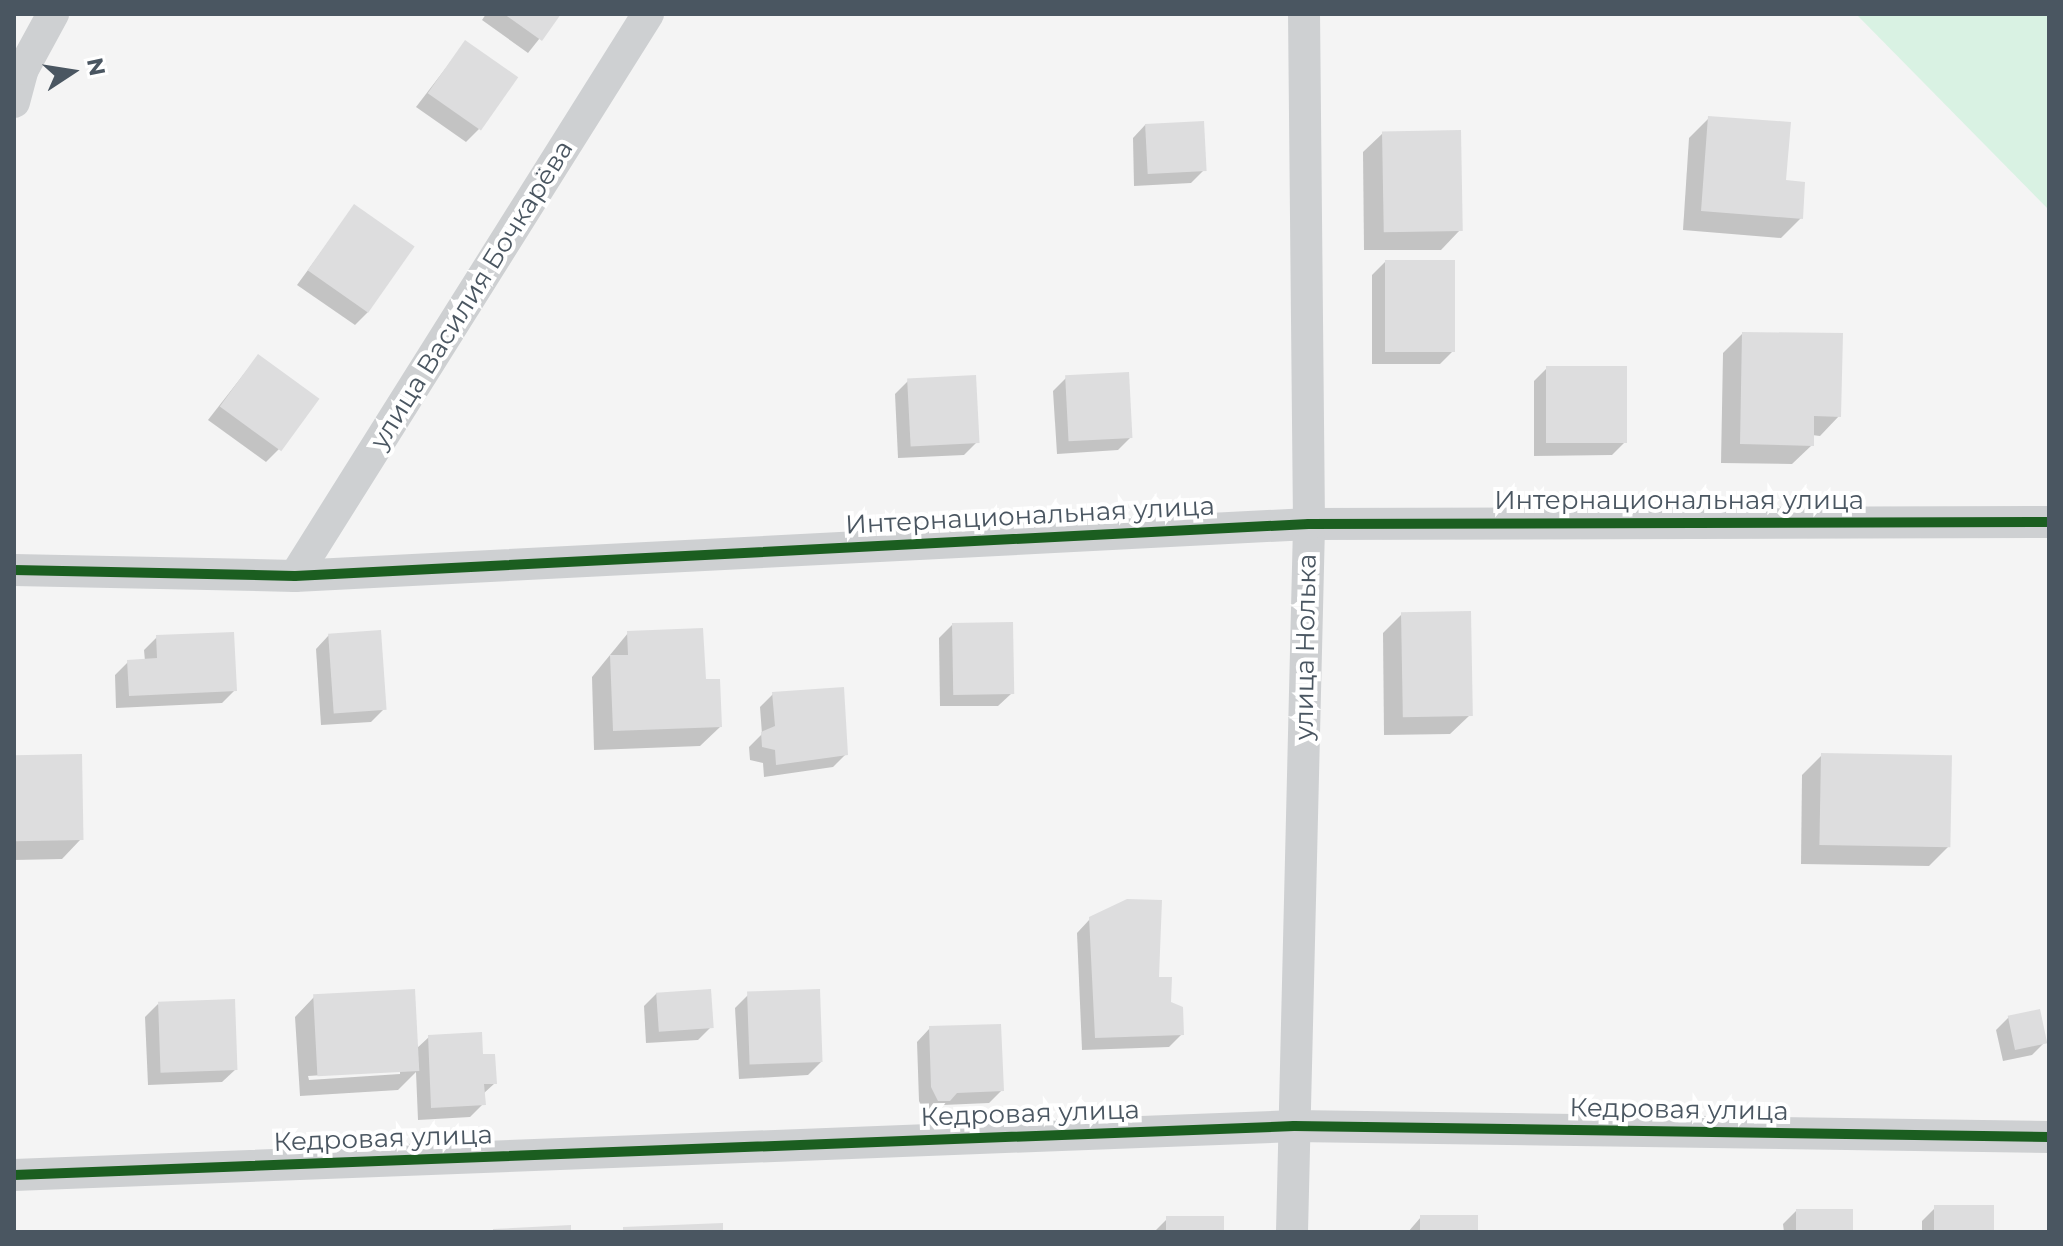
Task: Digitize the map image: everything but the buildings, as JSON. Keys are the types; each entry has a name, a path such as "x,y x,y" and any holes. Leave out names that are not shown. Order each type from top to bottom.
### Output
{"street":[{"path":"14,102 23,69 53,14"},
{"name":"улица Василия Бочкарёва","path":"295,576 648,14"},
{"name":"улица Нолька","path":"1292,1232 1309,524 1304,14"},
{"name":"Интернациональная улица","path":"14,570 295,576 1309,524 2049,522"},
{"name":"Кедровая улица","path":"14,1175 1294,1126 2049,1137"}],"green space":[{"path":"1856,14 2049,14 2049,210"}],"cycle path":[{"path":"14,570 295,576 1309,524 2049,522"},
{"path":"14,1175 1294,1126 2049,1137"}]}
